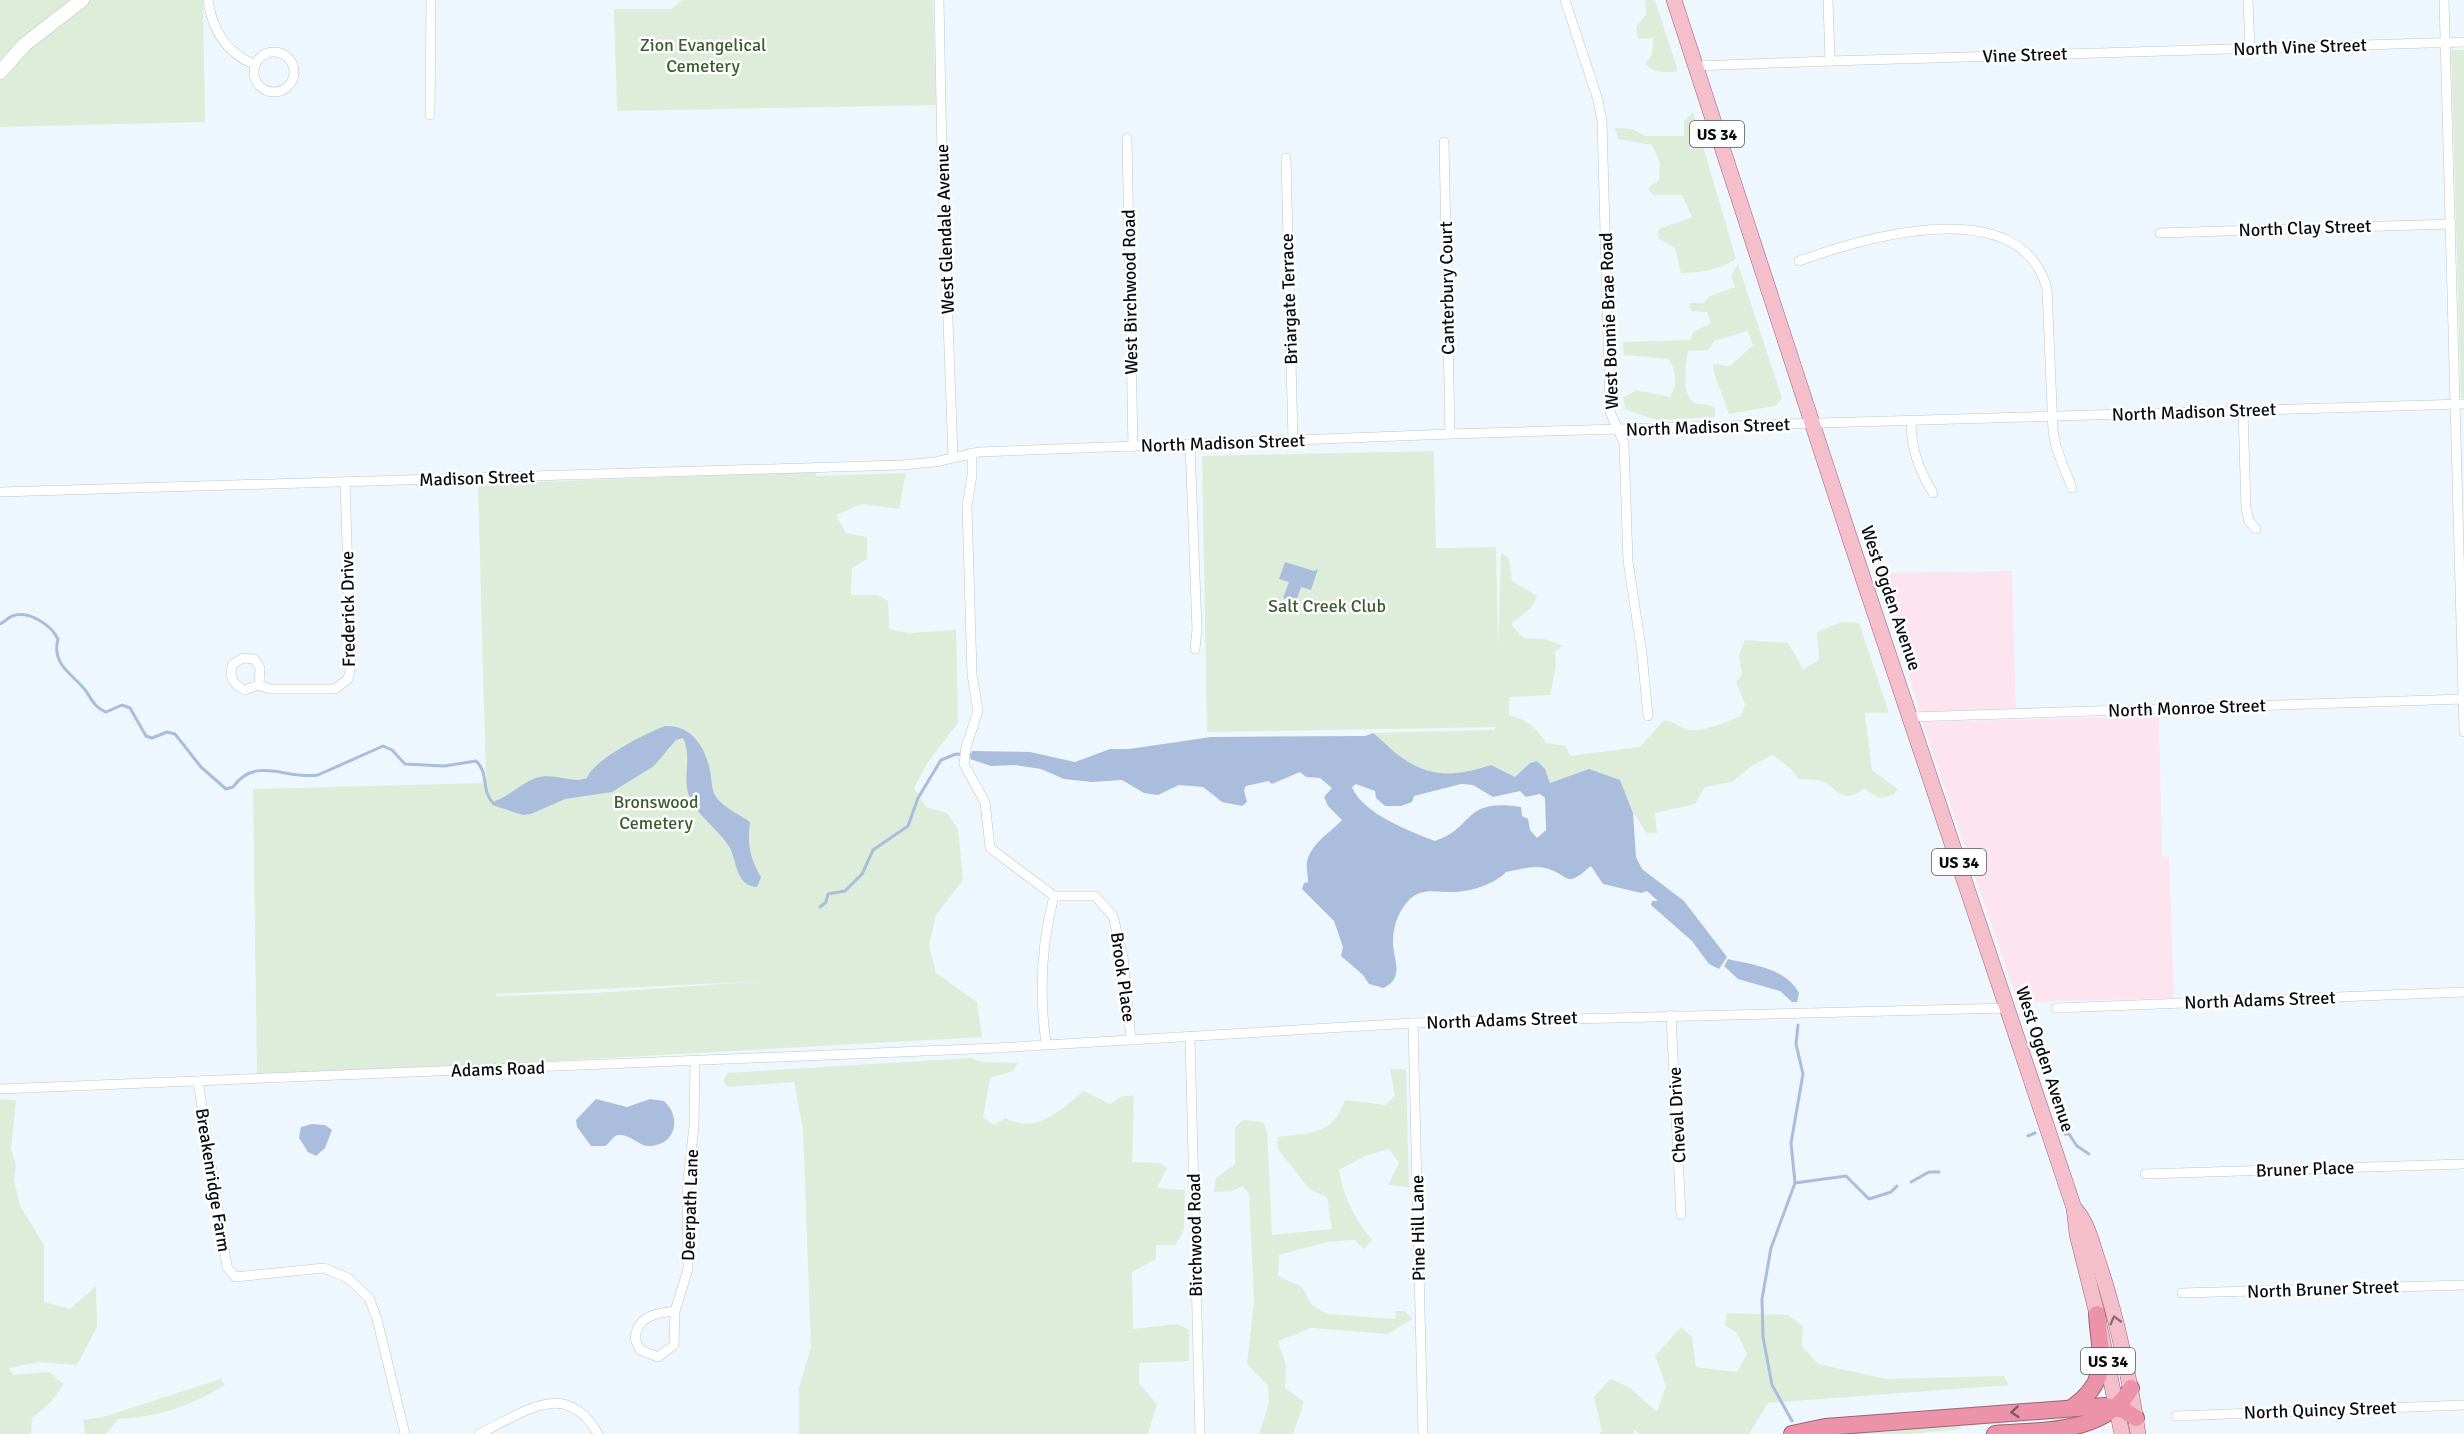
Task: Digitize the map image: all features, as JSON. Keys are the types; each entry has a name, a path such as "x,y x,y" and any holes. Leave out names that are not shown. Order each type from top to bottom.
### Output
{"highway":[{"path":"2073,1407 2089,1396 2098,1383 2100,1365 2097,1314"},
{"path":"1995,1434 2074,1428 2103,1419 2117,1408 2130,1388"},
{"path":"1792,1434 1825,1426 2105,1406 2117,1408 2137,1426"},
{"path":"2074,1428 2098,1434"}],"main road":[{"name":"West Ogden Avenue","path":"1674,0 2074,1208 2076,1234 2097,1314 2122,1434"},
{"name":"West Ogden Avenue","path":"2074,1208 2084,1220 2103,1276 2137,1426"}],"street":[{"path":"0,72 24,45 82,0"},
{"path":"208,0 215,28 221,39 238,57 253,64"},
{"path":"430,115 431,0"},
{"name":"West Glendale Avenue","path":"939,0 942,157 953,457"},
{"name":"West Bonnie Brae Road","path":"1565,0 1598,100 1602,121 1610,412 1624,442 1628,561 1642,654 1648,717"},
{"path":"1695,66 1830,61 1828,0"},
{"path":"2248,0 2250,49"},
{"path":"2444,0 2451,224 2460,404 2464,732"},
{"name":"North Vine Street","path":"2136,52 2464,42"},
{"path":"277,52 289,59 295,73 294,79 281,91 268,91 257,84 253,76 253,64 262,55 277,52"},
{"name":"Vine Street","path":"1830,61 2136,52"},
{"name":"West Birchwood Road","path":"1126,138 1133,447"},
{"name":"Canterbury Court","path":"1444,142 1450,434"},
{"name":"Briargate Terrace","path":"1286,158 1293,441"},
{"name":"North Clay Street","path":"2160,233 2451,224"},
{"path":"1799,261 1865,240 1923,232 1986,232 2014,242 2036,262 2047,289 2052,417 2056,447 2072,488"},
{"name":"North Madison Street","path":"953,457 972,453 1450,434 2460,404"},
{"path":"2243,411 2246,508 2249,520 2256,529"},
{"path":"1911,421 1914,452 1920,472 1933,493"},
{"path":"1190,445 1197,629 1195,649"},
{"path":"972,453 972,475 967,506 972,674 978,711 966,747 964,764 985,802 990,848 1054,896 1044,931 1041,994 1046,1043"},
{"name":"Madison Street","path":"0,492 901,465 953,457"},
{"name":"Frederick Drive","path":"259,685 270,688 334,689 348,679 351,666 345,482"},
{"name":"North Monroe Street","path":"1911,717 2464,699"},
{"name":"Brook Place","path":"1054,896 1095,896 1113,916 1123,957 1131,1039"},
{"name":"North Adams Street","path":"2056,1008 2464,993"},
{"name":"North Adams Street","path":"996,1048 1046,1043 1190,1037 1413,1023 2008,1008"},
{"name":"Cheval Drive","path":"1671,1015 1681,1215"},
{"name":"Pine Hill Lane","path":"1413,1023 1423,1434"},
{"name":"Birchwood Road","path":"1190,1037 1200,1434"},
{"name":"Adams Road","path":"0,1089 996,1048"},
{"name":"Deerpath Lane","path":"675,1311 649,1315 641,1322 635,1339 640,1350 657,1357 666,1354 674,1345 675,1311 688,1269 687,1188 694,1126 695,1061"},
{"name":"Breakenridge Farm","path":"198,1082 227,1267 235,1277 324,1268 336,1271 357,1285 369,1298 377,1319 405,1434"},
{"name":"Bruner Place","path":"2145,1174 2464,1164"},
{"name":"North Bruner Street","path":"2182,1293 2464,1285"},
{"path":"479,1434 546,1402 574,1405 588,1416 598,1434"},
{"name":"North Quincy Street","path":"2176,1416 2464,1405"}],"shaded area":[{"path":"2012,571 2016,711 1920,714 1880,573"},
{"path":"2159,716 2162,857 2169,857 2174,998 2018,1002 1922,722"}],"green space":[{"path":"0,0 203,0 205,122 0,127"},
{"name":"Zion Evangelical Cemetery","path":"682,0 933,0 936,105 617,111 614,9 671,9"},
{"path":"1645,0 1655,0 1678,71 1660,72 1645,64 1652,55 1653,38 1638,39 1636,27 1646,14"},
{"path":"2451,50 2464,50 2464,398 2461,398"},
{"path":"1693,112 1736,259 1710,270 1681,273 1675,248 1658,238 1659,229 1692,217 1682,195 1653,195 1648,188 1659,180 1660,163 1652,145 1618,139 1615,128 1632,129 1645,136 1684,136 1684,121"},
{"path":"1738,264 1782,398 1775,406 1729,414 1713,364 1730,366 1753,345 1748,331 1714,341 1708,350 1688,351 1685,380 1688,394 1696,403 1715,408 1715,417 1656,420 1625,409 1623,398 1636,390 1670,397 1675,378 1669,359 1624,355 1623,342 1690,340 1693,332 1711,323 1707,312 1691,311 1689,303 1704,303 1710,296 1735,287 1731,276"},
{"name":"Salt Creek Club","path":"1434,451 1436,548 1496,547 1498,647 1501,553 1509,558 1512,581 1537,596 1530,609 1511,624 1523,638 1544,639 1563,646 1555,651 1556,666 1550,695 1509,697 1509,716 1521,719 1530,725 1546,743 1566,746 1570,756 1640,747 1664,720 1690,730 1723,723 1741,716 1745,704 1736,683 1742,674 1739,655 1745,640 1788,643 1803,669 1819,660 1817,632 1842,622 1859,623 1889,713 1865,713 1872,770 1898,789 1893,795 1879,798 1864,789 1856,794 1845,796 1822,781 1798,779 1791,769 1773,755 1753,765 1732,782 1705,787 1695,804 1655,813 1657,833 1647,833 1633,813 1620,780 1578,773 1566,780 1550,783 1545,769 1530,763 1515,777 1491,765 1463,772 1438,773 1415,766 1403,759 1373,733 1494,730 1496,727 1207,732 1202,456"},
{"name":"Bronswood Cemetery","path":"815,472 816,476 906,473 899,509 862,504 836,515 846,533 867,537 867,559 852,568 851,595 878,595 888,601 889,629 908,633 956,630 958,723 928,762 914,788 926,807 947,813 958,829 963,880 936,915 929,946 936,973 977,1002 982,1037 498,1064 257,1074 253,789 486,783 478,484","holes":["764,981 595,993 496,996 496,994"]},
{"path":"971,1058 982,1062 1018,1063 1013,1071 990,1078 983,1118 995,1125 1005,1118 1017,1122 1038,1122 1057,1112 1084,1091 1110,1104 1120,1097 1134,1095 1132,1162 1160,1163 1167,1168 1157,1188 1185,1190 1184,1230 1175,1245 1156,1245 1156,1259 1132,1272 1133,1329 1177,1324 1189,1330 1189,1361 1139,1363 1139,1383 1157,1404 1148,1434 799,1434 799,1388 811,1348 803,1130 794,1082 728,1087 723,1081 727,1073"},
{"path":"1390,1069 1406,1069 1409,1187 1388,1185 1399,1163 1389,1149 1365,1156 1339,1170 1343,1189 1351,1207 1372,1240 1364,1249 1355,1240 1327,1242 1279,1255 1278,1276 1302,1287 1312,1305 1327,1314 1396,1319 1395,1311 1405,1311 1412,1319 1388,1334 1311,1328 1278,1341 1286,1365 1285,1388 1304,1402 1293,1434 1259,1434 1269,1403 1268,1385 1247,1364 1254,1301 1249,1193 1242,1186 1232,1191 1214,1192 1216,1178 1235,1164 1235,1127 1243,1120 1263,1122 1267,1131 1272,1235 1332,1229 1327,1197 1310,1190 1278,1149 1277,1137 1310,1133 1327,1127 1345,1100 1385,1105 1395,1096"},
{"path":"0,1099 16,1100 11,1149 16,1166 14,1180 20,1206 44,1245 44,1302 70,1309 96,1286 97,1327 77,1365 40,1362 9,1368 13,1375 49,1372 64,1384 50,1403 32,1418 31,1434 0,1434"},
{"path":"1727,1313 1788,1315 1803,1326 1802,1346 1818,1364 1886,1379 2004,1376 2009,1385 1768,1403 1749,1434 1641,1434 1634,1430 1633,1434 1600,1434 1602,1431 1594,1397 1610,1379 1629,1387 1657,1412 1666,1386 1655,1356 1681,1327 1692,1337 1696,1367 1737,1372 1747,1354 1737,1333 1725,1325"},
{"path":"221,1379 225,1385 187,1404 161,1413 118,1419 106,1434 85,1434 83,1420 103,1417"},
{"path":"1959,1423 1961,1429 1911,1434 1814,1434"}],"water":[{"path":"1285,562 1314,571 1318,569 1311,590 1301,587 1296,602 1283,598 1289,582 1279,579"},
{"path":"665,726 683,729 696,739 708,761 712,788 716,797 750,822 750,851 761,877 757,887 750,886 741,878 730,848 691,801 687,786 687,752 683,738 676,740 654,766 612,792 565,799 531,814 523,815 492,805 495,801 536,778 549,776 575,780 587,778 591,771 609,755"},
{"path":"1373,733 1403,759 1415,766 1438,773 1463,772 1491,765 1515,777 1530,763 1537,761 1545,769 1550,783 1589,769 1620,780 1633,813 1636,857 1642,869 1684,901 1727,957 1719,969 1709,964 1692,941 1651,905 1652,901 1658,901 1647,891 1641,893 1603,884 1591,866 1571,879 1545,868 1531,867 1506,872 1490,883 1469,890 1430,891 1413,896 1402,910 1396,924 1393,939 1395,978 1384,988 1369,984 1363,975 1341,956 1343,947 1334,921 1302,889 1304,883 1308,882 1307,862 1312,849 1342,820 1328,806 1324,797 1332,788 1320,778 1306,777 1300,772 1272,784 1268,781 1246,786 1244,790 1247,802 1242,806 1222,802 1203,787 1179,785 1158,795 1144,793 1122,780 1092,782 1064,779 1041,769 1015,765 991,766 970,759 972,751 1030,752 1075,762 1110,749 1129,749 1211,737 1365,736","holes":["1356,784 1375,791 1376,798 1385,806 1401,806 1412,802 1414,796 1461,784 1473,785 1493,797 1520,791 1526,797 1540,794 1545,798 1546,830 1537,838 1530,830 1528,819 1522,816 1521,807 1502,805 1479,810 1457,829 1435,841 1376,813 1357,796 1352,787"]},
{"path":"1728,959 1768,969 1786,978 1799,993 1797,1002 1792,1002 1780,991 1738,979 1724,966"},
{"path":"596,1099 627,1107 650,1099 664,1101 673,1114 674,1128 666,1140 651,1146 619,1135 605,1146 591,1146 577,1127 576,1120"},
{"path":"312,1124 325,1125 332,1130 325,1148 316,1156 308,1152 299,1138 301,1127"}],"waterway":[{"path":"0,624 12,616 19,615 32,617 45,624 58,639 60,662 96,706 106,712 122,705 130,708 146,736 152,738 167,732 175,734 201,767 226,789 233,787 251,772 262,770 306,776 318,775 383,746 392,750 405,764 444,766 476,761 480,765 487,793 493,803"},
{"path":"820,907 826,902 828,894 845,891 862,874 873,850 908,826 918,798 941,760 956,754 974,755"},
{"path":"1792,1421 1772,1385 1763,1337 1762,1299 1771,1248 1795,1183 1791,1143 1803,1074 1796,1044 1798,1025"},
{"path":"2028,1136 2035,1133"},
{"path":"2065,1134 2069,1134 2077,1146 2089,1154"},
{"path":"1911,1182 1929,1172 1939,1172"},
{"path":"1795,1183 1846,1176 1869,1199 1891,1192 1897,1186"}]}
